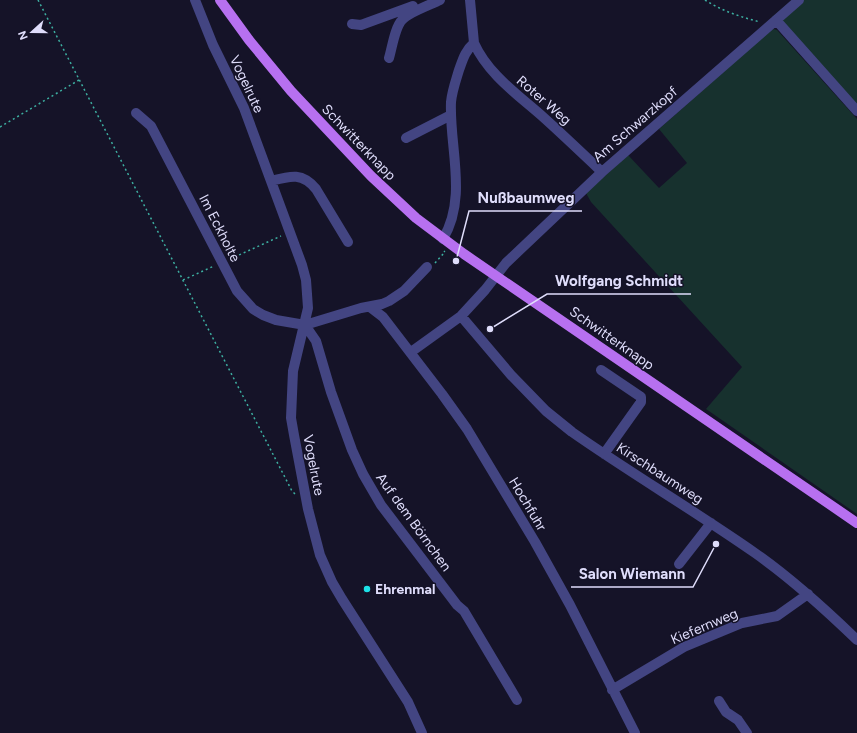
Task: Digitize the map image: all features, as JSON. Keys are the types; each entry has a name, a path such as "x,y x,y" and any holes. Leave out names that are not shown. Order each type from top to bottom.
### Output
{"main road":[{"name":"Schwitterknapp","path":"220,0 249,40 291,91 371,176 398,202 443,239 857,523"}],"street":[{"name":"Vogelrute","path":"195,0 213,44 244,108 291,232 306,280 308,308 293,371 291,418 308,509 320,556 342,599 408,702 422,733"},
{"path":"352,24 361,25 394,14 428,0"},
{"path":"389,58 401,20 408,15 440,0"},
{"path":"443,239 453,215 455,194 455,160 451,115 453,90 465,52 474,43 470,0"},
{"name":"Am Schwarzkopf","path":"410,352 461,316 486,290 506,263 602,172 799,0"},
{"path":"773,22 857,111"},
{"name":"Roter Weg","path":"474,43 479,55 496,76 602,172"},
{"name":"Im Eckholte","path":"136,113 151,126 237,291 253,309 276,320 305,325"},
{"path":"406,138 451,115"},
{"path":"271,181 284,177 296,176 310,181 348,242"},
{"path":"305,325 361,308 382,304 400,294 427,268"},
{"name":"Hochfuhr","path":"370,307 383,317 467,428 535,542 570,605 635,733"},
{"name":"Kirschbaumweg","path":"461,316 511,375 546,411 572,432 604,454 756,554 808,594 857,640"},
{"name":"Auf dem Börnchen","path":"305,325 316,341 345,432 371,490 457,605 464,611 517,700"},
{"path":"601,370 641,397 642,402 604,454"},
{"path":"679,564 711,523"},
{"name":"Kiefernweg","path":"612,690 684,647 742,623 777,616 808,594"},
{"path":"719,701 726,712 738,720 748,733"}],"path":[{"path":"38,0 292,491 296,495"},
{"path":"705,0 740,16 773,22"},
{"path":"0,128 79,80"},
{"path":"183,280 291,232"},
{"path":"427,268 429,268 445,252 438,246 443,239"}],"green space":[{"path":"792,0 857,0 857,110 772,17"},
{"path":"771,30 777,30 857,119 857,514 706,409 742,367 591,202 586,193 628,155 659,188 687,163 659,129"}],"place":[{"name":"Nußbaumweg","path":"456,261"},
{"name":"Wolfgang Schmidt","path":"490,329"},
{"name":"Salon Wiemann","path":"716,544"},
{"name":"Ehrenmal","path":"367,589"}]}
